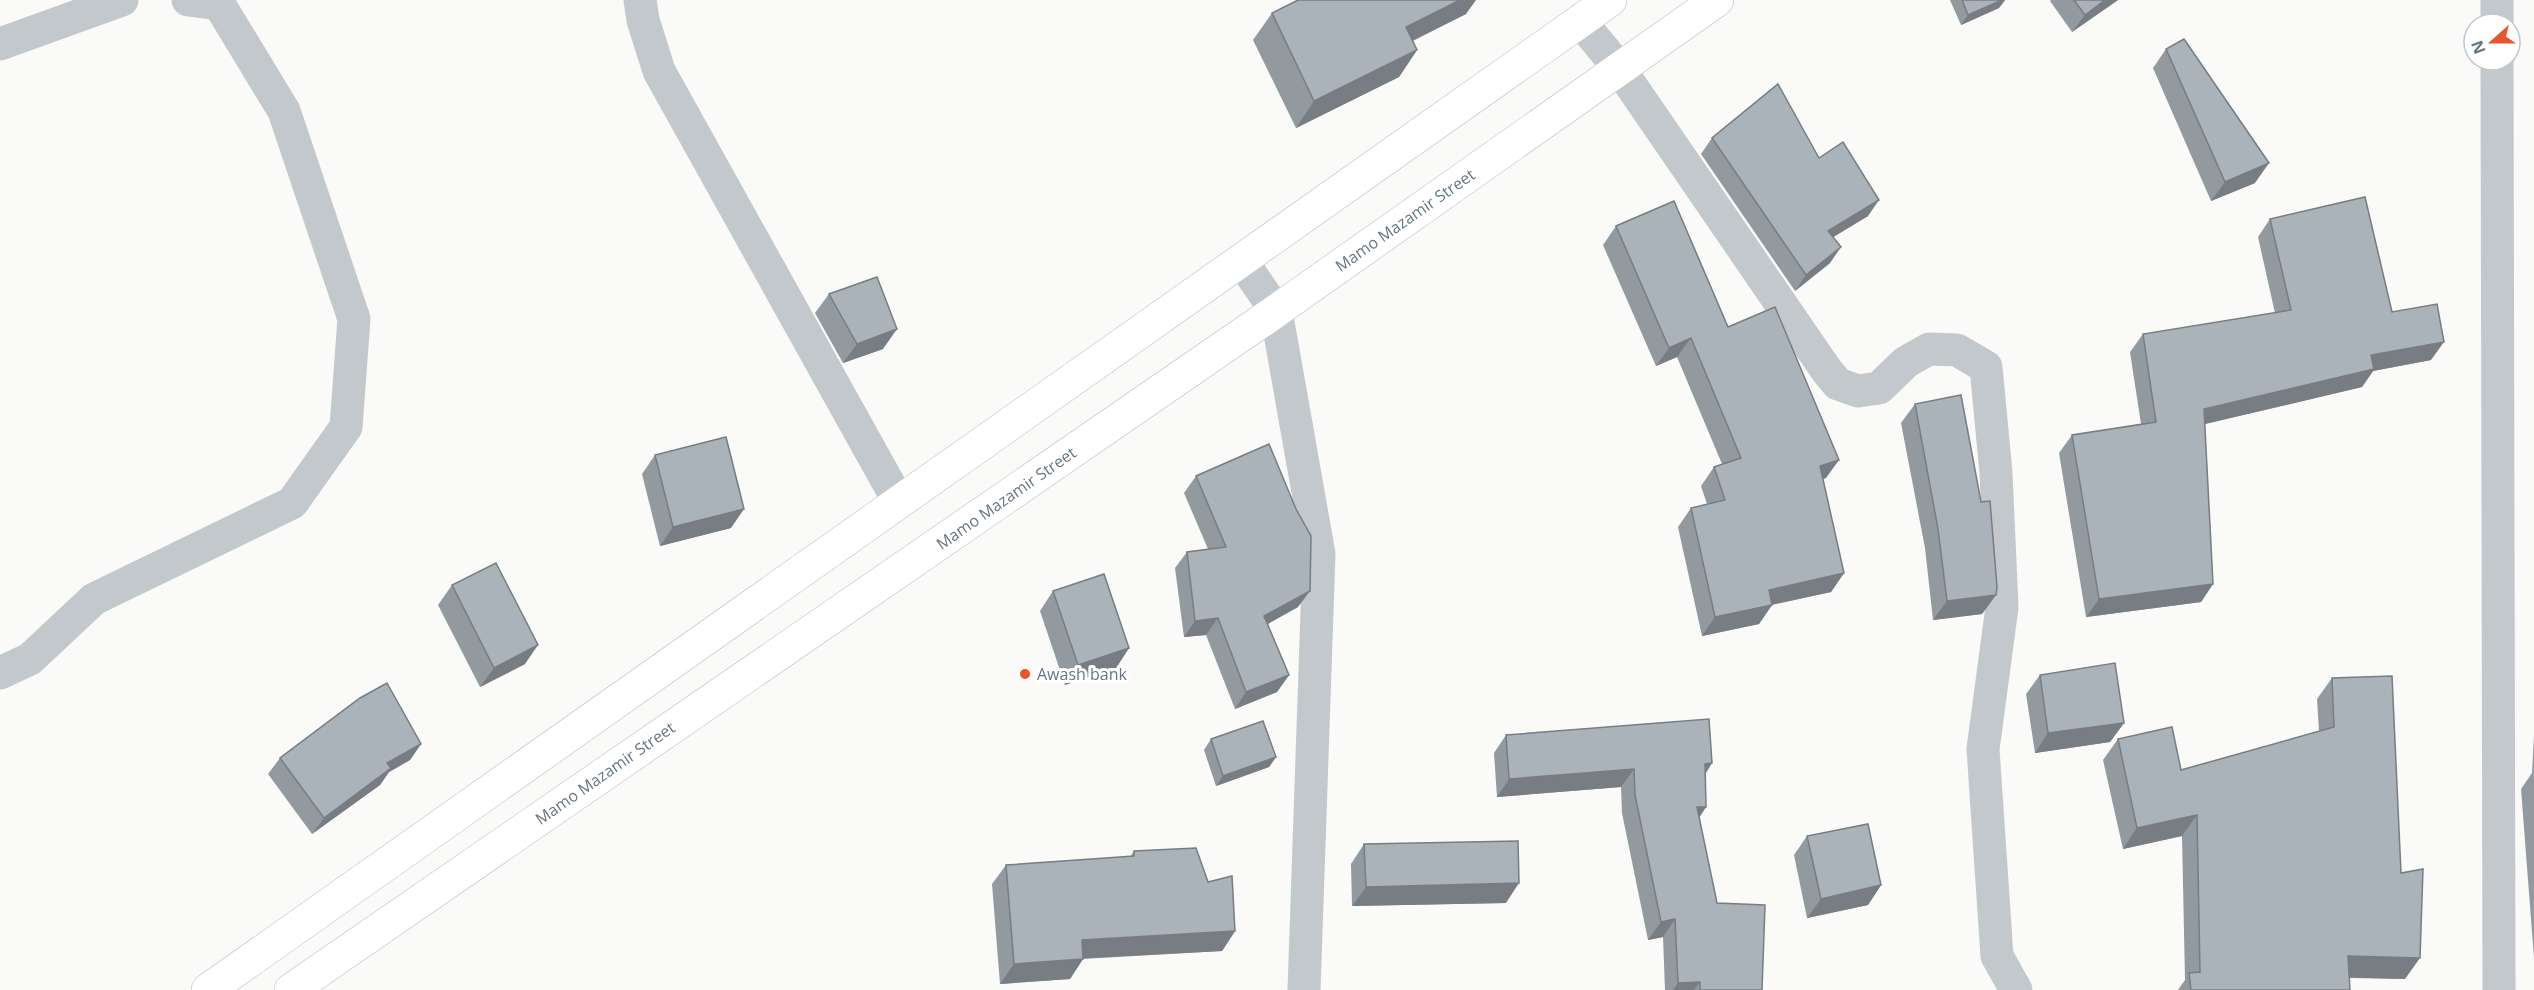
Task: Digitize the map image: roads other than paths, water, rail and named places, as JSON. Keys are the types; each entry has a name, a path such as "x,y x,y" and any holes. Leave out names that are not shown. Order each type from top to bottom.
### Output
{"main road":[{"path":"208,990 1610,0"},
{"name":"Mamo Mazamir Street","path":"292,989 1276,311 1716,0"},
{"path":"265,950 292,989"}],"street":[{"path":"0,44 122,0"},
{"path":"0,673 30,659 94,599 292,503 346,427 354,319 284,111 219,4 188,0"},
{"path":"640,0 643,20 659,71 899,502"},
{"path":"1580,21 1619,68 1838,384 1858,392 1879,388 1906,362 1929,349 1957,350 1986,366 1996,473 2002,607 1983,749 1997,956 2016,990"},
{"path":"2497,72 2499,990"},
{"path":"1241,260 1276,311 1319,554 1304,990"}],"place":[{"name":"Awash bank","path":"1025,674"}]}
